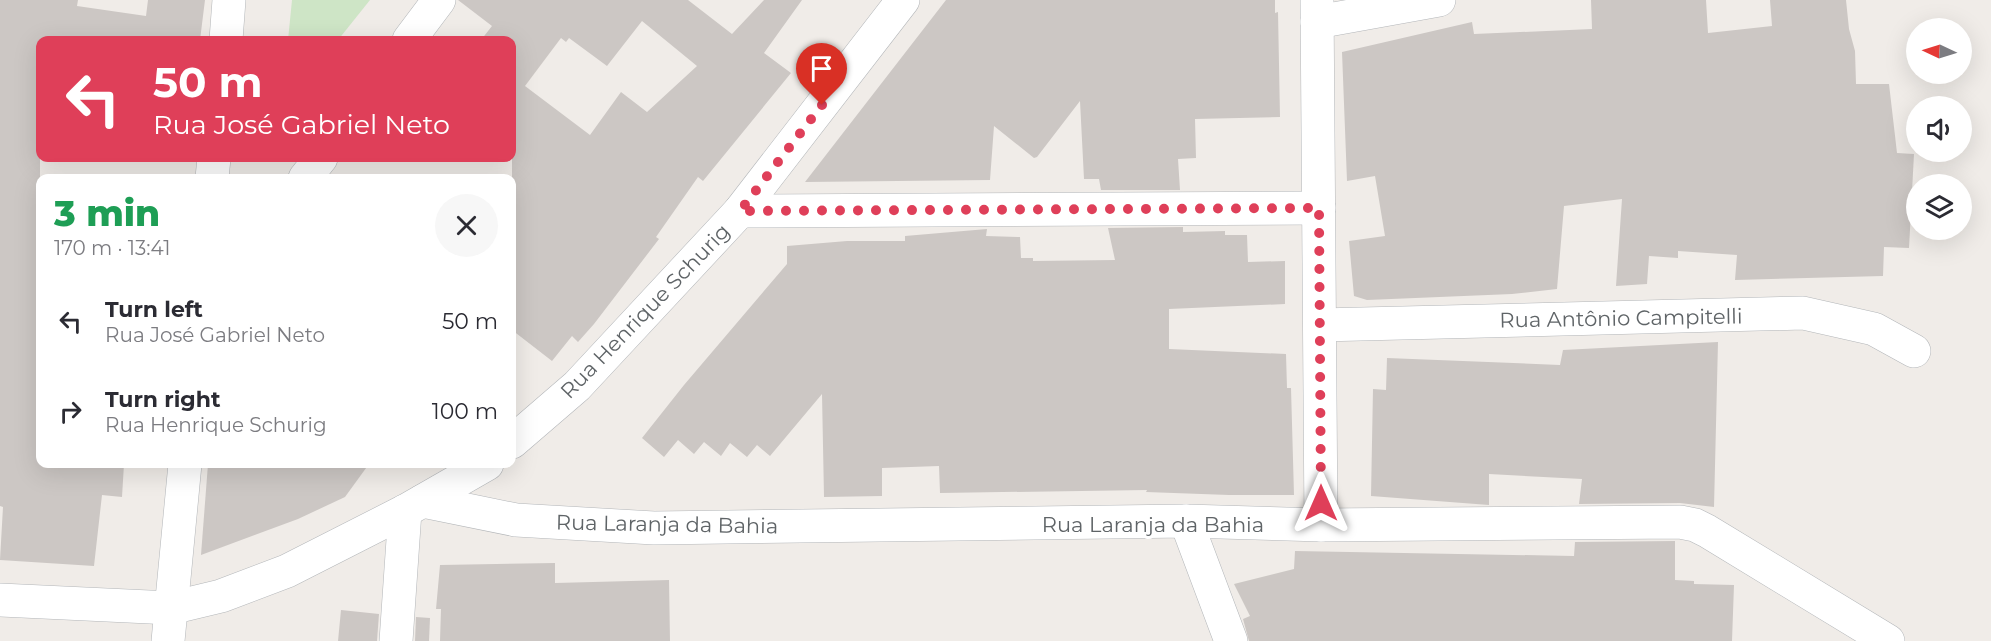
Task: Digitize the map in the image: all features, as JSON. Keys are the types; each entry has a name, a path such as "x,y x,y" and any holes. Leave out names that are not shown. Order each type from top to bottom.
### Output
{"street":[{"path":"225,36 229,0"},
{"path":"412,36 440,0"},
{"name":"Rua Henrique Schurig","path":"516,439 577,386 740,211 903,0"},
{"path":"1321,525 1317,11 1439,0"},
{"path":"308,174 318,162"},
{"path":"740,211 1319,208"},
{"name":"Rua Antônio Campitelli","path":"1320,325 1803,313 1874,329 1914,351"},
{"path":"168,641 185,468"},
{"path":"0,600 171,608 221,596 287,571 414,506 480,468"},
{"path":"396,641 414,506"},
{"name":"Rua Laranja da Bahia","path":"414,506 516,520 654,528 1186,522 1321,525 1680,522 1695,525 1888,641"},
{"path":"1186,522 1231,641"}],"green space":[{"path":"292,0 370,0 341,36 288,36"}],"building":[{"path":"0,0 78,0 77,6 146,16 148,0 205,0 200,36 36,36 36,162 40,162 40,174 36,174 36,468 124,468 122,497 102,495 94,566 0,560 3,507 0,506"},
{"path":"458,0 688,0 732,34 764,0 802,0 764,53 791,73 703,181 698,177 656,237 659,239 594,324 578,342 572,336 552,361 516,333 516,174 512,174 512,162 516,162 516,36 484,36 492,26","holes":["642,21 697,66 647,112 621,92 590,135 525,86 561,38 566,42 569,38 607,66"]},
{"path":"946,0 1275,0 1275,13 1278,12 1280,117 1195,119 1196,158 1178,159 1180,190 1101,190 1099,179 1084,179 1080,101 1034,158 994,126 990,180 805,182"},
{"path":"1591,0 1706,0 1708,33 1772,26 1770,0 1846,0 1849,29 1855,51 1856,84 1889,84 1897,153 1906,154 1906,162 1914,162 1913,174 1906,174 1906,240 1909,240 1909,248 1884,247 1883,276 1735,280 1737,255 1678,251 1678,258 1649,256 1647,284 1616,286 1622,199 1564,206 1557,289 1512,294 1367,300 1354,296 1349,241 1385,236 1375,176 1347,181 1342,52 1472,22 1474,34 1592,29"},
{"path":"1183,227 1183,232 1225,231 1225,235 1247,235 1248,262 1285,261 1285,304 1169,309 1169,349 1286,354 1287,388 1291,388 1294,495 1146,492 1147,490 940,493 939,466 882,468 882,496 824,497 822,394 770,456 757,445 747,457 730,443 721,456 704,442 694,454 678,440 664,457 642,438 787,264 787,246 847,241 905,241 905,236 987,229 986,236 1020,237 1021,258 1033,258 1033,261 1115,260 1108,228"},
{"path":"1718,342 1714,507 1680,503 1579,504 1582,479 1489,474 1489,505 1371,496 1373,389 1386,390 1387,358 1560,365 1563,350"},
{"path":"208,468 366,468 345,497 298,519 201,555"},
{"path":"1675,541 1675,580 1694,581 1694,584 1734,585 1732,641 1249,641 1243,619 1250,616 1234,584 1294,569 1295,551 1574,556 1575,542"},
{"path":"555,563 555,583 669,580 670,641 440,641 441,609 436,609 440,565"},
{"path":"341,610 379,614 377,641 338,641"},
{"path":"416,617 430,618 429,641 415,641"}],"route":[{"path":"822,105 740,211 1319,208 1321,503"}]}
